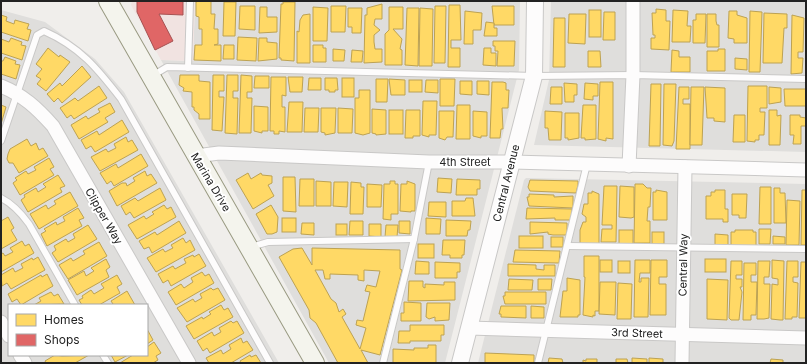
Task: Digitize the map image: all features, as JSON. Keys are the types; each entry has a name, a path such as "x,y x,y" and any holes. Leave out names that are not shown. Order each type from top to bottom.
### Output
{"main road":[{"name":"Marina Drive","path":"108,1 150,78 250,247 315,363"}],"street":[{"name":"Central Avenue","path":"460,363 534,76 535,1"},
{"path":"629,166 633,75 633,1"},
{"name":"Clipper Way","path":"1,86 17,92 38,109 53,126 189,363"},
{"name":"4th Street","path":"196,156 219,153 429,162 512,162 806,170"},
{"name":"Central Way","path":"682,363 684,167"},
{"path":"1,322 8,334"},
{"name":"3rd Street","path":"469,328 806,338"}],"lane":[{"path":"188,68 190,1"},
{"path":"1,141 37,35 44,31 61,38 94,65 121,99 270,363"},
{"path":"150,78 167,67 534,76 633,75 806,79"},
{"path":"383,363 414,239 429,162"},
{"path":"538,363 587,164"},
{"path":"1,198 9,202 20,212 29,224 74,304"},
{"path":"250,247 268,242 414,239"},
{"path":"568,246 806,249"}],"shaded area":[{"path":"132,1 195,1 193,61 161,60 131,5"},
{"path":"195,1 520,2 519,70 445,363 329,363 161,60 193,61"},
{"path":"551,1 806,1 806,152 534,145 549,80"},
{"path":"1,10 45,22 95,59 124,92 279,363 1,363"},
{"path":"526,178 806,184 806,363 478,363 524,180"}],"building: Homes":[{"path":"211,1 211,14 215,14 214,29 218,29 218,44 214,45 221,45 221,61 194,60 195,45 202,45 202,29 199,29 199,17 196,16 196,2"},
{"path":"224,2 236,2 235,36 223,36"},
{"path":"283,2 295,2 294,61 281,60 281,58 279,58 281,4 283,4"},
{"path":"382,4 382,19 375,19 374,25 380,30 374,35 374,42 375,49 382,49 382,62 364,63 365,15 367,15 367,8"},
{"path":"449,5 460,5 461,40 451,40 451,48 460,48 460,67 448,67"},
{"path":"240,6 255,6 255,30 239,29"},
{"path":"331,6 346,6 345,32 331,32"},
{"path":"435,6 446,6 445,63 434,63"},
{"path":"492,6 514,6 514,25 494,25"},
{"path":"260,7 267,7 267,17 277,17 277,32 259,33"},
{"path":"313,7 328,8 327,41 313,41"},
{"path":"389,7 403,7 403,29 393,29 402,39 400,49 402,50 402,65 385,65 385,34 389,30"},
{"path":"348,8 362,8 361,33 352,33 352,27 348,27"},
{"path":"407,8 419,8 418,66 405,65"},
{"path":"420,8 433,9 432,66 419,66"},
{"path":"656,9 666,10 666,21 670,21 669,50 651,49 651,38 655,38 655,35 653,35 652,13 656,13"},
{"path":"589,10 601,10 601,37 589,37"},
{"path":"673,10 688,11 687,26 691,26 690,42 672,42"},
{"path":"465,11 482,13 481,30 473,30 473,44 464,44"},
{"path":"729,11 737,11 737,15 747,18 747,43 734,43 734,39 728,38"},
{"path":"750,11 762,12 760,72 749,72"},
{"path":"604,12 615,12 615,40 603,40"},
{"path":"764,13 787,14 787,28 784,28 782,63 763,63"},
{"path":"310,14 310,63 297,63 297,31 299,32 300,20 303,15"},
{"path":"569,14 586,14 585,44 568,43"},
{"path":"696,14 706,14 705,43 693,43 693,20 696,20"},
{"path":"707,14 716,14 717,25 719,25 719,47 707,47"},
{"path":"1,15 7,17 6,21 14,24 15,20 29,24 27,29 31,30 28,41 1,32"},
{"path":"792,15 804,18 803,52 798,52 798,58 803,58 802,73 791,74"},
{"path":"554,18 565,18 565,67 553,67"},
{"path":"486,22 494,23 494,28 497,28 497,36 484,36"},
{"path":"238,37 257,38 256,61 237,60"},
{"path":"11,38 22,42 21,45 26,46 22,60 1,53 1,39 9,42"},
{"path":"259,38 267,38 267,42 277,43 277,59 258,61"},
{"path":"493,41 515,41 514,66 497,66 498,51 495,51"},
{"path":"224,45 234,45 234,59 223,59"},
{"path":"313,45 323,45 323,48 326,48 326,62 313,62"},
{"path":"48,48 59,57 60,55 70,62 46,91 37,84 41,79 36,76 42,69 36,64"},
{"path":"484,48 491,48 491,53 496,53 496,66 483,65"},
{"path":"333,49 345,50 344,61 333,61"},
{"path":"718,49 725,49 725,71 707,71 707,51 718,51"},
{"path":"352,50 363,51 362,62 351,62"},
{"path":"672,50 679,51 679,57 690,57 690,72 671,72"},
{"path":"588,51 600,51 601,67 588,67"},
{"path":"5,57 16,61 15,64 20,65 16,79 1,74 1,61 3,61"},
{"path":"735,58 747,59 747,70 735,69"},
{"path":"82,66 91,77 62,103 58,98 54,102 47,94 60,83 62,86"},
{"path":"180,75 199,75 199,81 210,82 210,119 199,119 199,114 194,110 194,107 192,107 192,92 183,91 184,88 179,85"},
{"path":"213,75 224,75 224,91 219,91 219,97 224,97 222,131 212,130"},
{"path":"227,75 238,75 238,91 233,91 233,98 238,98 237,134 225,133"},
{"path":"241,75 252,76 252,92 247,92 247,98 252,98 251,133 239,133"},
{"path":"255,76 269,76 269,88 254,88"},
{"path":"271,77 286,77 286,96 282,95 282,107 285,107 285,132 279,131 279,134 274,134 274,131 270,131"},
{"path":"288,77 303,77 302,92 290,92"},
{"path":"309,78 321,78 321,90 308,90"},
{"path":"325,78 337,78 338,90 335,90 335,92 329,92 329,90 325,90"},
{"path":"342,78 354,78 354,97 342,97"},
{"path":"376,79 388,79 387,102 376,102"},
{"path":"389,79 405,80 405,95 391,95"},
{"path":"440,79 455,79 454,106 440,106"},
{"path":"409,80 422,80 422,92 409,92"},
{"path":"426,80 438,80 438,93 425,92"},
{"path":"460,81 472,81 472,95 460,94"},
{"path":"477,81 489,81 489,95 477,94"},
{"path":"492,82 506,83 506,90 509,90 508,108 502,108 503,129 501,129 500,138 490,138"},
{"path":"600,82 613,82 613,139 606,138 606,141 598,139"},
{"path":"564,83 577,84 577,95 574,95 574,102 565,102"},
{"path":"585,83 598,84 598,96 593,96 593,100 584,99"},
{"path":"651,84 661,84 660,146 649,146"},
{"path":"664,84 676,84 674,141 672,146 663,145"},
{"path":"99,86 107,98 74,119 71,115 67,118 60,108 75,98 78,101"},
{"path":"748,86 767,86 767,108 760,108 760,112 765,112 764,135 759,135 759,140 755,140 755,142 747,141"},
{"path":"551,87 562,87 562,104 550,104"},
{"path":"679,87 689,87 689,99 683,99 683,104 690,104 690,149 676,149"},
{"path":"691,87 704,87 702,145 690,145"},
{"path":"705,87 725,88 725,122 714,121 714,118 707,118"},
{"path":"769,87 781,88 781,102 769,104"},
{"path":"784,89 806,89 806,106 785,106"},
{"path":"359,90 370,90 370,133 363,135 355,133 355,98 359,98"},
{"path":"423,101 437,101 436,135 429,135 429,137 422,135"},
{"path":"289,102 303,102 302,132 287,132"},
{"path":"110,103 115,112 105,118 108,122 79,139 71,125 86,116 88,119 100,112 98,109"},
{"path":"1,105 6,107 1,124"},
{"path":"457,105 470,105 470,139 456,139"},
{"path":"583,105 596,105 596,139 585,140 585,138 581,138"},
{"path":"254,106 268,107 268,131 262,131 262,133 254,131"},
{"path":"305,108 319,108 318,132 304,132"},
{"path":"321,108 336,108 335,133 325,135 325,133 321,132"},
{"path":"338,108 353,109 352,133 338,133"},
{"path":"372,109 386,110 386,134 376,135 372,133"},
{"path":"389,110 403,110 403,134 389,134"},
{"path":"406,110 420,110 420,136 405,138"},
{"path":"769,110 777,110 777,116 781,115 780,145 769,145"},
{"path":"439,111 454,111 453,137 447,137 445,140 439,138"},
{"path":"473,111 487,112 487,136 481,136 481,138 473,136"},
{"path":"545,111 562,112 561,140 549,140 548,128 545,128"},
{"path":"565,113 579,113 579,138 568,140 568,138 565,138"},
{"path":"734,115 745,115 745,142 733,142"},
{"path":"790,115 800,115 800,117 806,118 806,126 801,126 801,144 793,144 794,135 790,135"},
{"path":"122,120 129,132 95,152 91,146 86,149 81,140 97,131 99,135"},
{"path":"126,137 128,142 132,140 138,150 100,171 91,157 106,149 108,152 116,148 114,144"},
{"path":"27,139 31,146 36,143 39,150 43,148 48,156 19,173 13,163 9,163 7,159 8,154 10,149"},
{"path":"141,154 148,166 114,186 111,181 107,184 100,173 116,164 118,168"},
{"path":"49,158 54,167 50,169 54,175 20,195 13,183 17,180 15,178 26,171 28,174 36,170 34,167"},
{"path":"145,171 147,176 151,174 157,183 117,206 109,191 122,183 126,183 127,186 135,181 133,178"},
{"path":"248,173 251,179 261,173 262,175 272,176 272,183 268,185 274,196 253,209 236,180"},
{"path":"58,175 65,186 60,188 62,192 28,212 21,200 25,197 24,195 36,188 38,192 46,187 43,184"},
{"path":"283,177 295,177 296,212 283,211"},
{"path":"438,178 452,179 451,193 437,192"},
{"path":"300,179 314,179 314,206 299,206"},
{"path":"457,179 480,180 480,189 477,189 477,195 456,195"},
{"path":"530,180 578,181 578,185 576,193 530,191 528,187"},
{"path":"316,181 331,182 331,206 316,206"},
{"path":"390,181 395,181 395,184 398,184 398,214 391,214 391,220 383,219 384,184 390,184"},
{"path":"407,181 415,184 415,211 411,212 400,211 401,184 407,184"},
{"path":"334,182 348,182 347,207 333,206"},
{"path":"351,182 361,183 361,187 364,187 363,214 350,214"},
{"path":"367,184 382,185 381,207 367,207"},
{"path":"635,184 643,184 647,188 651,188 650,207 648,207 647,221 650,221 650,243 634,243"},
{"path":"604,186 617,186 616,242 601,242 602,229 612,229 612,225 602,225"},
{"path":"620,186 634,187 634,217 619,217"},
{"path":"760,187 771,187 771,224 759,224"},
{"path":"160,188 166,200 134,218 130,212 126,215 121,206 135,198 138,201"},
{"path":"774,188 780,188 780,193 785,193 786,223 774,223"},
{"path":"656,190 667,192 667,220 653,220 653,192 656,192"},
{"path":"715,190 725,190 725,209 728,209 728,222 723,222 723,219 706,219 706,196 711,196 711,192 715,192"},
{"path":"802,190 806,190 806,245 801,245"},
{"path":"592,191 599,194 599,244 580,244 580,230 583,222 586,222 586,217 582,214 584,204 588,204 588,193 592,193"},
{"path":"70,192 78,206 39,229 30,214 46,205 48,209 56,204 54,201"},
{"path":"529,194 554,195 554,197 573,196 573,208 529,206 527,197 529,197"},
{"path":"732,194 747,194 746,218 739,218 739,215 732,215"},
{"path":"466,198 473,198 475,216 452,216 452,201 465,201"},
{"path":"787,200 800,201 799,245 786,245"},
{"path":"429,202 446,202 446,217 428,216"},
{"path":"164,205 167,209 171,207 176,217 137,239 128,225 144,216 146,219 154,214 152,212"},
{"path":"271,205 278,217 277,232 267,234 256,214"},
{"path":"78,208 84,218 79,220 82,226 47,246 41,234 46,231 44,229 56,222 57,225 65,221 63,217"},
{"path":"527,208 572,209 571,220 555,220 555,218 526,219"},
{"path":"8,217 14,228 11,230 17,240 1,249 1,221"},
{"path":"282,218 296,218 296,232 282,232"},
{"path":"426,218 441,219 440,234 426,234"},
{"path":"446,220 471,221 470,230 468,230 467,236 446,236"},
{"path":"179,221 186,233 152,253 149,247 144,249 139,241 155,232 157,235"},
{"path":"350,221 363,221 363,235 349,235"},
{"path":"399,221 410,221 410,234 399,233"},
{"path":"530,222 567,223 566,235 553,235 548,234 548,232 530,234"},
{"path":"302,223 314,223 314,235 301,234"},
{"path":"336,224 347,224 347,235 336,235"},
{"path":"369,224 381,224 381,237 369,236"},
{"path":"88,225 97,239 58,262 52,253 56,250 54,246 66,239 68,242 75,238 73,234"},
{"path":"386,225 398,225 397,237 385,237"},
{"path":"759,229 771,229 770,244 759,244"},
{"path":"619,230 633,230 633,245 619,245"},
{"path":"735,230 753,230 753,232 756,232 756,248 731,248 731,232 735,232"},
{"path":"652,232 664,232 664,244 652,244"},
{"path":"715,234 728,235 728,248 715,247"},
{"path":"519,236 543,236 543,248 519,248"},
{"path":"773,236 785,237 785,244 773,244"},
{"path":"551,237 563,237 563,247 551,247"},
{"path":"183,238 186,243 190,240 195,250 156,272 147,258 163,249 165,252 173,248 171,245"},
{"path":"443,240 465,240 464,255 462,255 462,258 450,258 450,255 442,255"},
{"path":"22,241 25,246 29,244 34,253 1,272 1,254 3,253 5,256 13,252 10,248"},
{"path":"99,242 107,256 68,279 59,265 71,258 73,261 85,254 83,251"},
{"path":"418,244 434,244 434,258 418,258"},
{"path":"302,248 312,265 312,248 400,250 400,269 402,270 380,355 361,350 368,363 338,363 316,323 310,318 309,310 279,257 293,249","holes":["315,270 323,270 325,279 330,279 330,274 358,275 358,280 364,281 364,270 380,271 376,287 367,285 365,291 370,292 363,321 357,320 356,325 366,328 360,349 342,317 346,314 343,309 339,312 336,303 331,299"]},
{"path":"515,250 560,251 559,263 513,262"},
{"path":"199,254 206,266 171,286 168,280 163,283 158,274 173,266 175,269 186,263 184,259 193,255 194,257"},
{"path":"584,256 599,256 599,311 595,311 595,316 593,315 593,317 583,315 585,277"},
{"path":"38,257 45,270 11,289 7,283 2,286 1,275 13,268 15,272 23,268 21,264 32,258 33,260"},
{"path":"106,259 110,267 106,270 109,277 77,295 68,280 84,271 86,276 94,271 91,268"},
{"path":"705,259 726,259 726,272 705,272"},
{"path":"600,260 612,260 612,272 600,272"},
{"path":"635,260 650,260 650,273 640,273 639,282 641,282 641,278 649,278 648,317 634,317"},
{"path":"651,260 667,260 667,277 659,277 659,284 666,284 666,315 650,315"},
{"path":"772,260 784,261 783,320 771,319 772,284 778,285 778,279 772,278"},
{"path":"416,261 429,262 429,274 415,274"},
{"path":"618,261 630,261 630,273 618,273"},
{"path":"731,261 742,261 742,275 736,275 736,279 742,279 742,287 740,287 742,292 739,320 731,320 729,318"},
{"path":"758,261 770,261 769,277 764,277 764,284 770,284 769,318 764,319 757,319"},
{"path":"787,261 798,261 798,277 793,277 793,282 798,283 797,317 792,317 792,319 785,319"},
{"path":"435,262 460,263 460,272 457,272 457,278 435,278"},
{"path":"801,262 806,262 806,318 799,318"},
{"path":"744,263 756,263 756,275 751,275 751,282 757,282 756,315 751,315 751,320 743,320"},
{"path":"508,264 536,265 536,269 544,270 544,265 555,265 555,276 508,276"},
{"path":"202,272 205,276 209,274 214,283 176,305 168,292 181,284 184,288 193,282 191,278"},
{"path":"47,274 53,286 23,304 20,304 17,299 12,302 8,294 41,275 42,277"},
{"path":"117,275 122,284 117,287 120,293 101,304 81,304 79,300 83,298 82,296 91,290 94,294 104,288 101,284"},
{"path":"567,278 580,280 580,315 578,315 578,317 560,317 563,291 567,291"},
{"path":"509,279 533,280 532,290 508,290"},
{"path":"538,279 552,279 551,290 538,290"},
{"path":"707,279 728,280 727,320 707,319"},
{"path":"409,281 423,281 423,287 425,288 425,284 444,285 444,282 455,282 455,300 408,301"},
{"path":"600,282 616,282 615,315 599,314"},
{"path":"618,283 632,284 631,319 617,319"},
{"path":"211,288 213,290 218,288 225,300 187,322 177,308 193,299 195,302 202,298 200,294"},
{"path":"127,291 134,304 113,304 111,301"},
{"path":"51,292 54,296 58,294 64,304 36,304 41,301 39,298"},
{"path":"505,292 546,292 546,304 505,304 503,296 505,296"},
{"path":"404,302 421,303 421,321 401,321 401,313 404,313"},
{"path":"427,303 450,303 449,320 435,321 435,317 429,319 426,317"},
{"path":"221,305 224,310 228,308 233,317 194,339 186,326 202,317 203,319 211,314 209,312"},
{"path":"501,306 526,306 526,318 501,317 501,314 499,314"},
{"path":"531,306 544,307 544,318 531,318"},
{"path":"231,321 233,323 237,321 244,333 210,353 207,348 203,351 197,341 212,332 214,336 221,332 219,328"},
{"path":"410,325 444,325 444,335 441,335 441,341 410,341 410,343 398,343 399,331 410,331"},
{"path":"148,331 153,340 148,343"},
{"path":"241,338 243,343 247,341 253,350 231,363 209,363 206,358 221,350 223,354 231,349 229,345"},
{"path":"154,342 161,353 156,356 158,360 153,363 120,363 131,356 148,356 148,346"},
{"path":"428,345 436,345 436,363 393,363 393,349 414,350 414,348 428,348"},
{"path":"485,353 534,355 534,363 485,363"},
{"path":"250,355 251,357 256,355 261,363 241,363 240,361"},
{"path":"53,356 87,356 75,363 46,363 45,361"},
{"path":"112,356 126,356 115,362"},
{"path":"549,358 562,359 563,363 548,363"},
{"path":"632,358 647,359 647,363 632,363"},
{"path":"649,358 663,359 663,363 649,363"},
{"path":"586,359 597,359 597,363 583,363 583,360 586,361"},
{"path":"616,359 627,359 628,363 616,363"},
{"path":"771,359 783,360 783,363 770,363"}],"building: Shops":[{"path":"137,1 183,1 183,15 159,14 173,41 155,50 137,12"}]}
